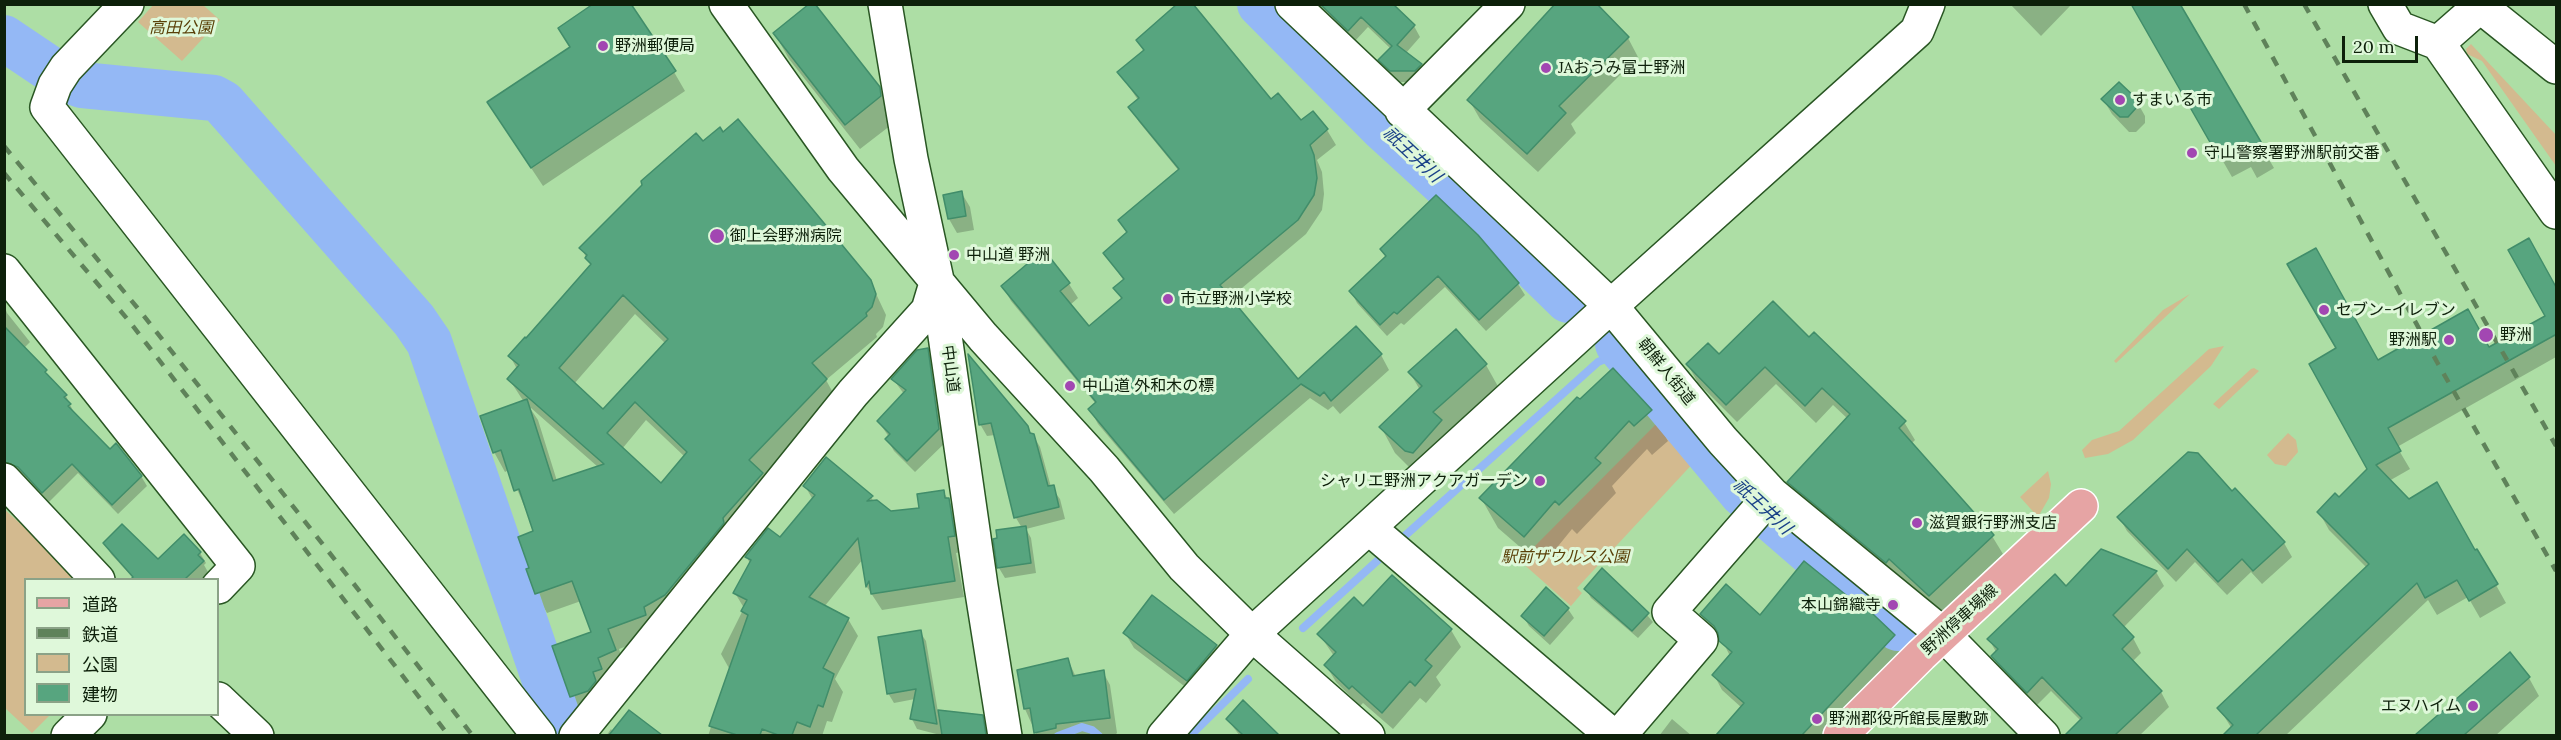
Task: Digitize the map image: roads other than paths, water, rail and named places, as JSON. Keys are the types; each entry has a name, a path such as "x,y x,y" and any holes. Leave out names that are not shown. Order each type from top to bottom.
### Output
{"main road":[{"name":"野洲停車場線","path":"1840,735 2081,506"}],"street":[{"path":"127,4 60,76 47,107 539,735"},
{"path":"726,4 843,169 983,337 1104,469 1184,567 1252,634 1368,735"},
{"name":"中山道","path":"885,4 911,159 937,280 1005,735"},
{"name":"朝鮮人街道","path":"1292,4 1402,111 1611,306 1723,441 1761,506 1944,635 2043,735"},
{"path":"1402,111 1508,4"},
{"path":"1164,735 1252,634 1386,541 1611,306 1917,31 1928,4"},
{"path":"2385,4 2399,28 2438,43 2556,212"},
{"path":"2438,43 2480,6 2555,64"},
{"path":"4,271 238,566 219,586"},
{"path":"576,735 853,393 928,310 937,280"},
{"path":"4,480 97,578"},
{"path":"1619,735 1701,640 1669,612 1761,506"},
{"path":"1386,541 1613,735"},
{"path":"219,700 257,735"},
{"path":"68,735 88,716"}],"waterway":[{"name":"祇王井川","path":"1260,4 1383,128 1568,300"},
{"path":"4,38 65,79 82,85 214,98 223,103 414,320 429,342 564,736"},
{"name":"祇王井川","path":"1618,344 1742,493 1898,628"},
{"path":"1398,542 1598,362 1624,351"},
{"path":"1303,628 1387,552"},
{"path":"1190,736 1248,679"},
{"path":"1058,736 1082,727 1092,730 1099,736"}],"railway":[{"path":"2244,4 2437,362 2556,571"},
{"path":"2304,4 2556,446"},
{"path":"4,146 140,311 473,736"},
{"path":"4,173 129,321 449,736"}],"place":[{"name":"野洲郵便局","path":"603,46"},
{"name":"JAおうみ富士野洲","path":"1546,68"},
{"name":"すまいる市","path":"2120,100"},
{"name":"守山警察署野洲駅前交番","path":"2192,153"},
{"name":"御上会野洲病院","path":"717,236"},
{"name":"中山道 野洲","path":"954,255"},
{"name":"市立野洲小学校","path":"1168,299"},
{"name":"セブン-イレブン","path":"2324,310"},
{"name":"野洲","path":"2486,335"},
{"name":"野洲駅","path":"2449,340"},
{"name":"中山道 外和木の標","path":"1070,386"},
{"name":"シャリエ野洲アクアガーデン","path":"1540,481"},
{"name":"滋賀銀行野洲支店","path":"1917,523"},
{"name":"本山錦織寺","path":"1893,605"},
{"name":"エヌハイム","path":"2473,706"},
{"name":"野洲郡役所館長屋敷跡","path":"1817,719"}],"park label":[{"name":"高田公園","path":"181,28"},
{"name":"駅前ザウルス公園","path":"1565,557"}]}
